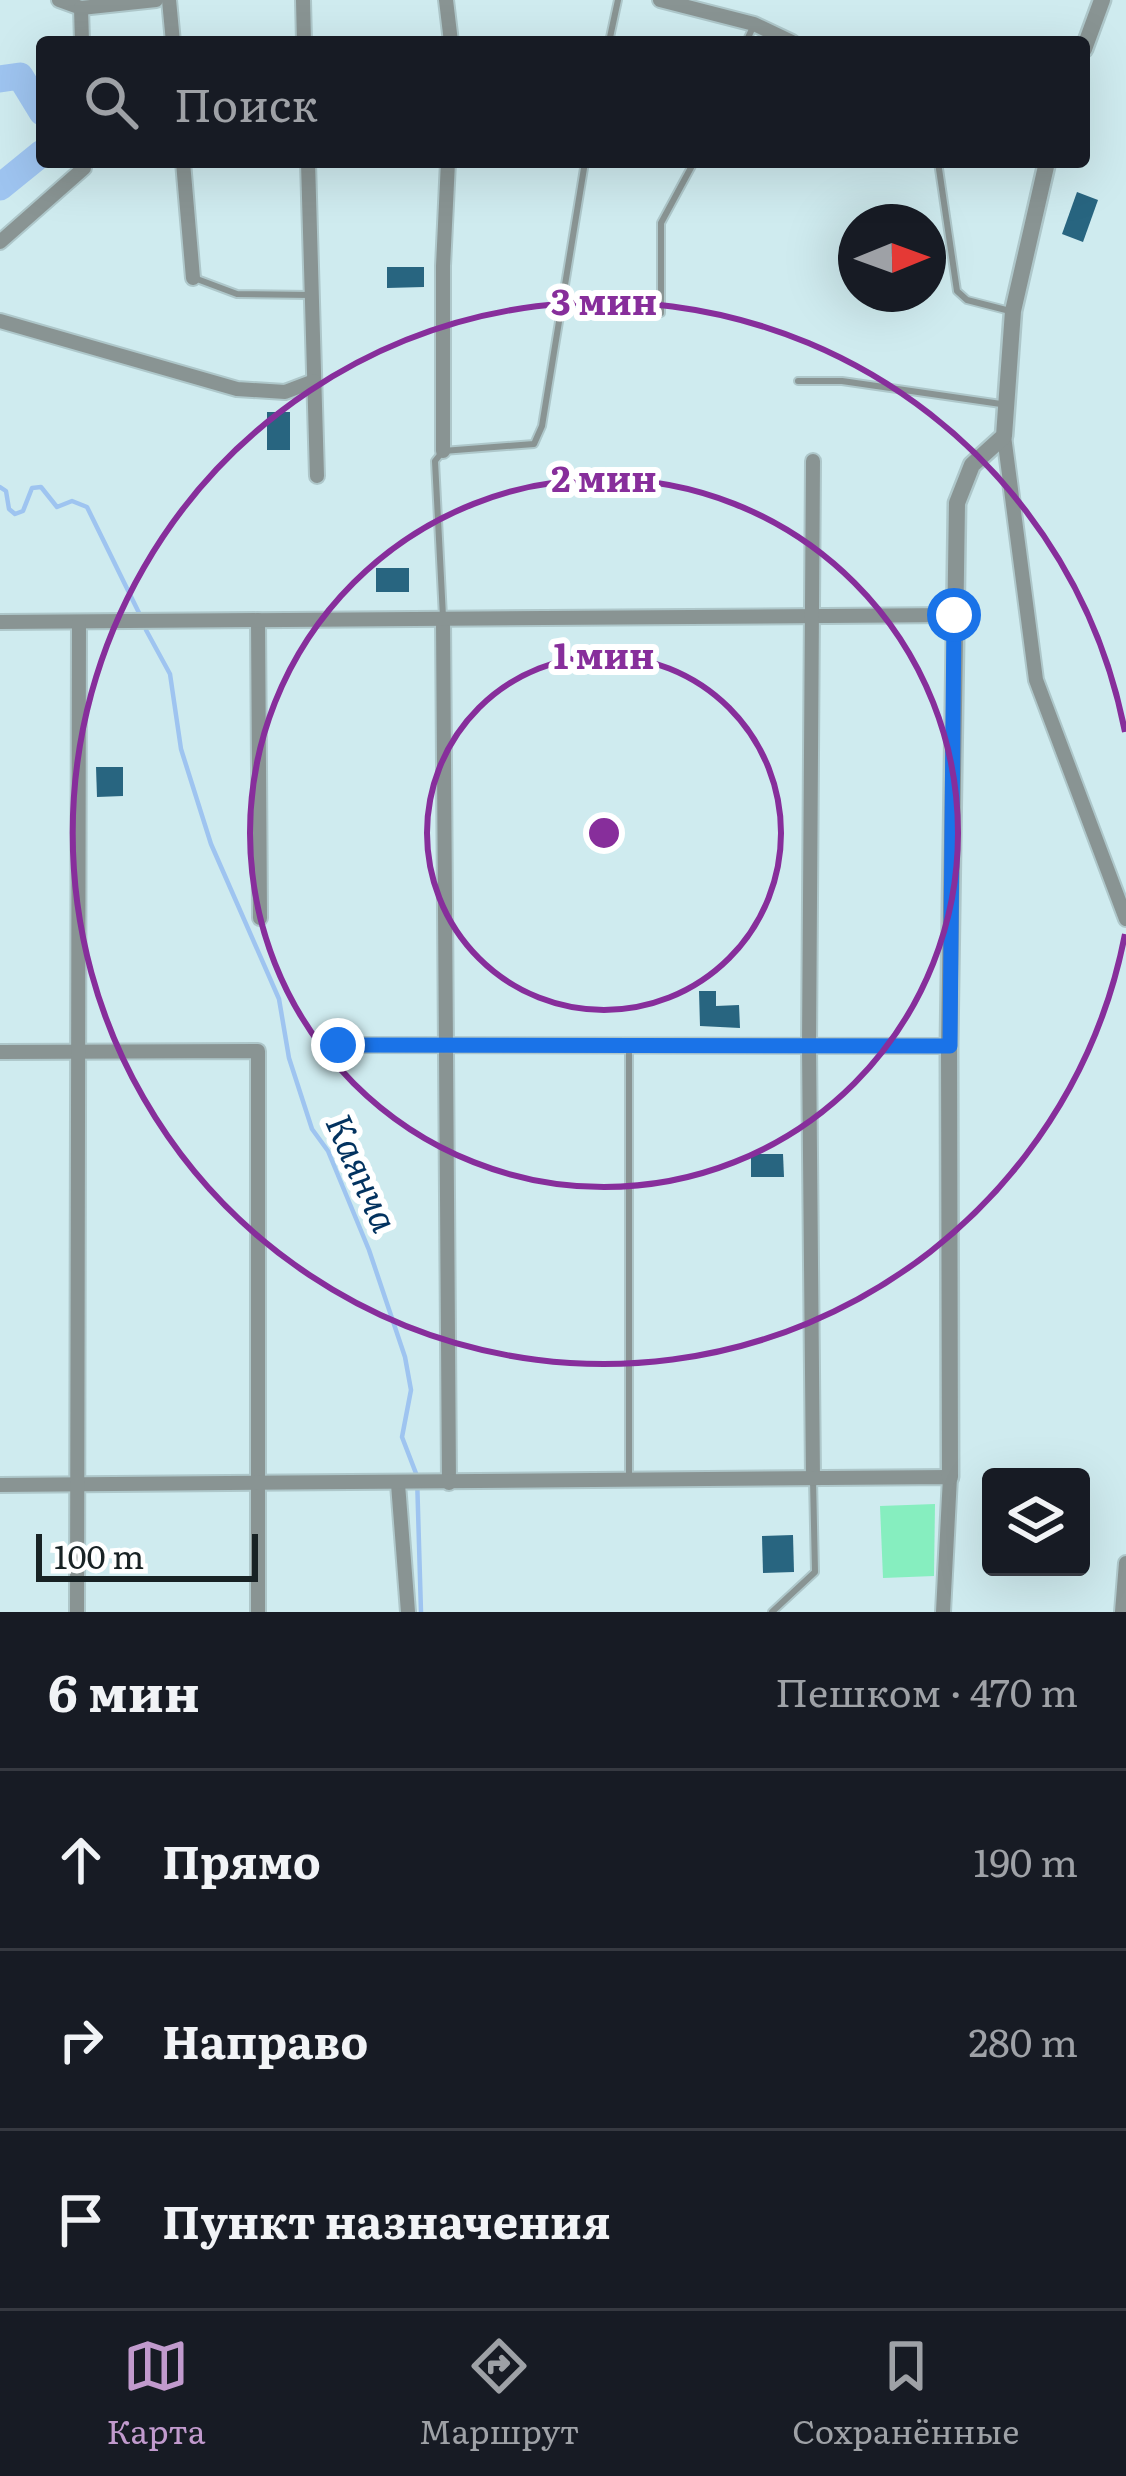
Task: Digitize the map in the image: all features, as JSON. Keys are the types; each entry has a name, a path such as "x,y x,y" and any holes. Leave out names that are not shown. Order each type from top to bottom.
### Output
{"street":[{"path":"59,0 81,8 156,0"},
{"path":"169,0 172,36"},
{"path":"303,0 304,36"},
{"path":"446,0 450,36"},
{"path":"660,0 754,24 779,36"},
{"path":"1089,36 1102,0"},
{"path":"81,8 82,36"},
{"path":"0,242 83,168"},
{"path":"184,168 194,278"},
{"path":"308,168 317,476"},
{"path":"443,451 442,266 448,168"},
{"path":"1046,168 1013,312 1004,436 1036,680 1126,919"},
{"path":"0,321 238,389 285,392 314,380"},
{"path":"943,1612 950,1477 957,502 972,465 1004,436"},
{"path":"813,461 809,1046 813,1479"},
{"path":"0,622 954,615"},
{"path":"443,619 449,1483"},
{"path":"258,620 260,918"},
{"path":"77,1612 79,622"},
{"path":"338,1045 950,1046"},
{"path":"0,1052 258,1051 259,1612"},
{"path":"0,1485 950,1477"},
{"path":"398,1484 408,1612"},
{"path":"1122,1612 1126,1563"}],"lane":[{"path":"610,36 618,0"},
{"path":"749,36 754,24"},
{"path":"443,619 435,461 443,451 534,444 542,425 584,168"},
{"path":"661,313 661,223 691,168"},
{"path":"939,168 957,291 968,300 1013,312"},
{"path":"194,278 237,293 311,295"},
{"path":"798,381 842,381 1004,404"},
{"path":"628,1481 629,1046"},
{"path":"772,1612 815,1572 813,1479"}],"green space":[{"path":"935,1504 934,1576 883,1578 880,1506"}],"building":[{"path":"1077,192 1098,200 1083,242 1062,234"},
{"path":"387,267 424,267 424,287 387,288"},
{"path":"267,412 290,412 290,450 267,450"},
{"path":"376,568 409,568 409,592 376,592"},
{"path":"96,767 123,767 123,796 97,797"},
{"path":"699,991 716,991 716,1006 739,1005 740,1028 700,1026"},
{"path":"751,1154 783,1154 784,1177 751,1177"},
{"path":"793,1535 794,1572 763,1573 762,1536"}],"waterway":[{"path":"0,79 20,76 36,102"},
{"path":"0,187 36,158"},
{"name":"Каянча","path":"0,487 15,514 23,511 32,488 41,487 57,507 72,501 87,507 142,619"},
{"name":"Каянча","path":"146,630 170,674 181,749 211,844 279,999 289,1058 312,1129 328,1151 369,1250 405,1357 411,1390 402,1437 417,1476 421,1612"}],"route":[{"path":"338,1045 950,1046 954,615"}]}
